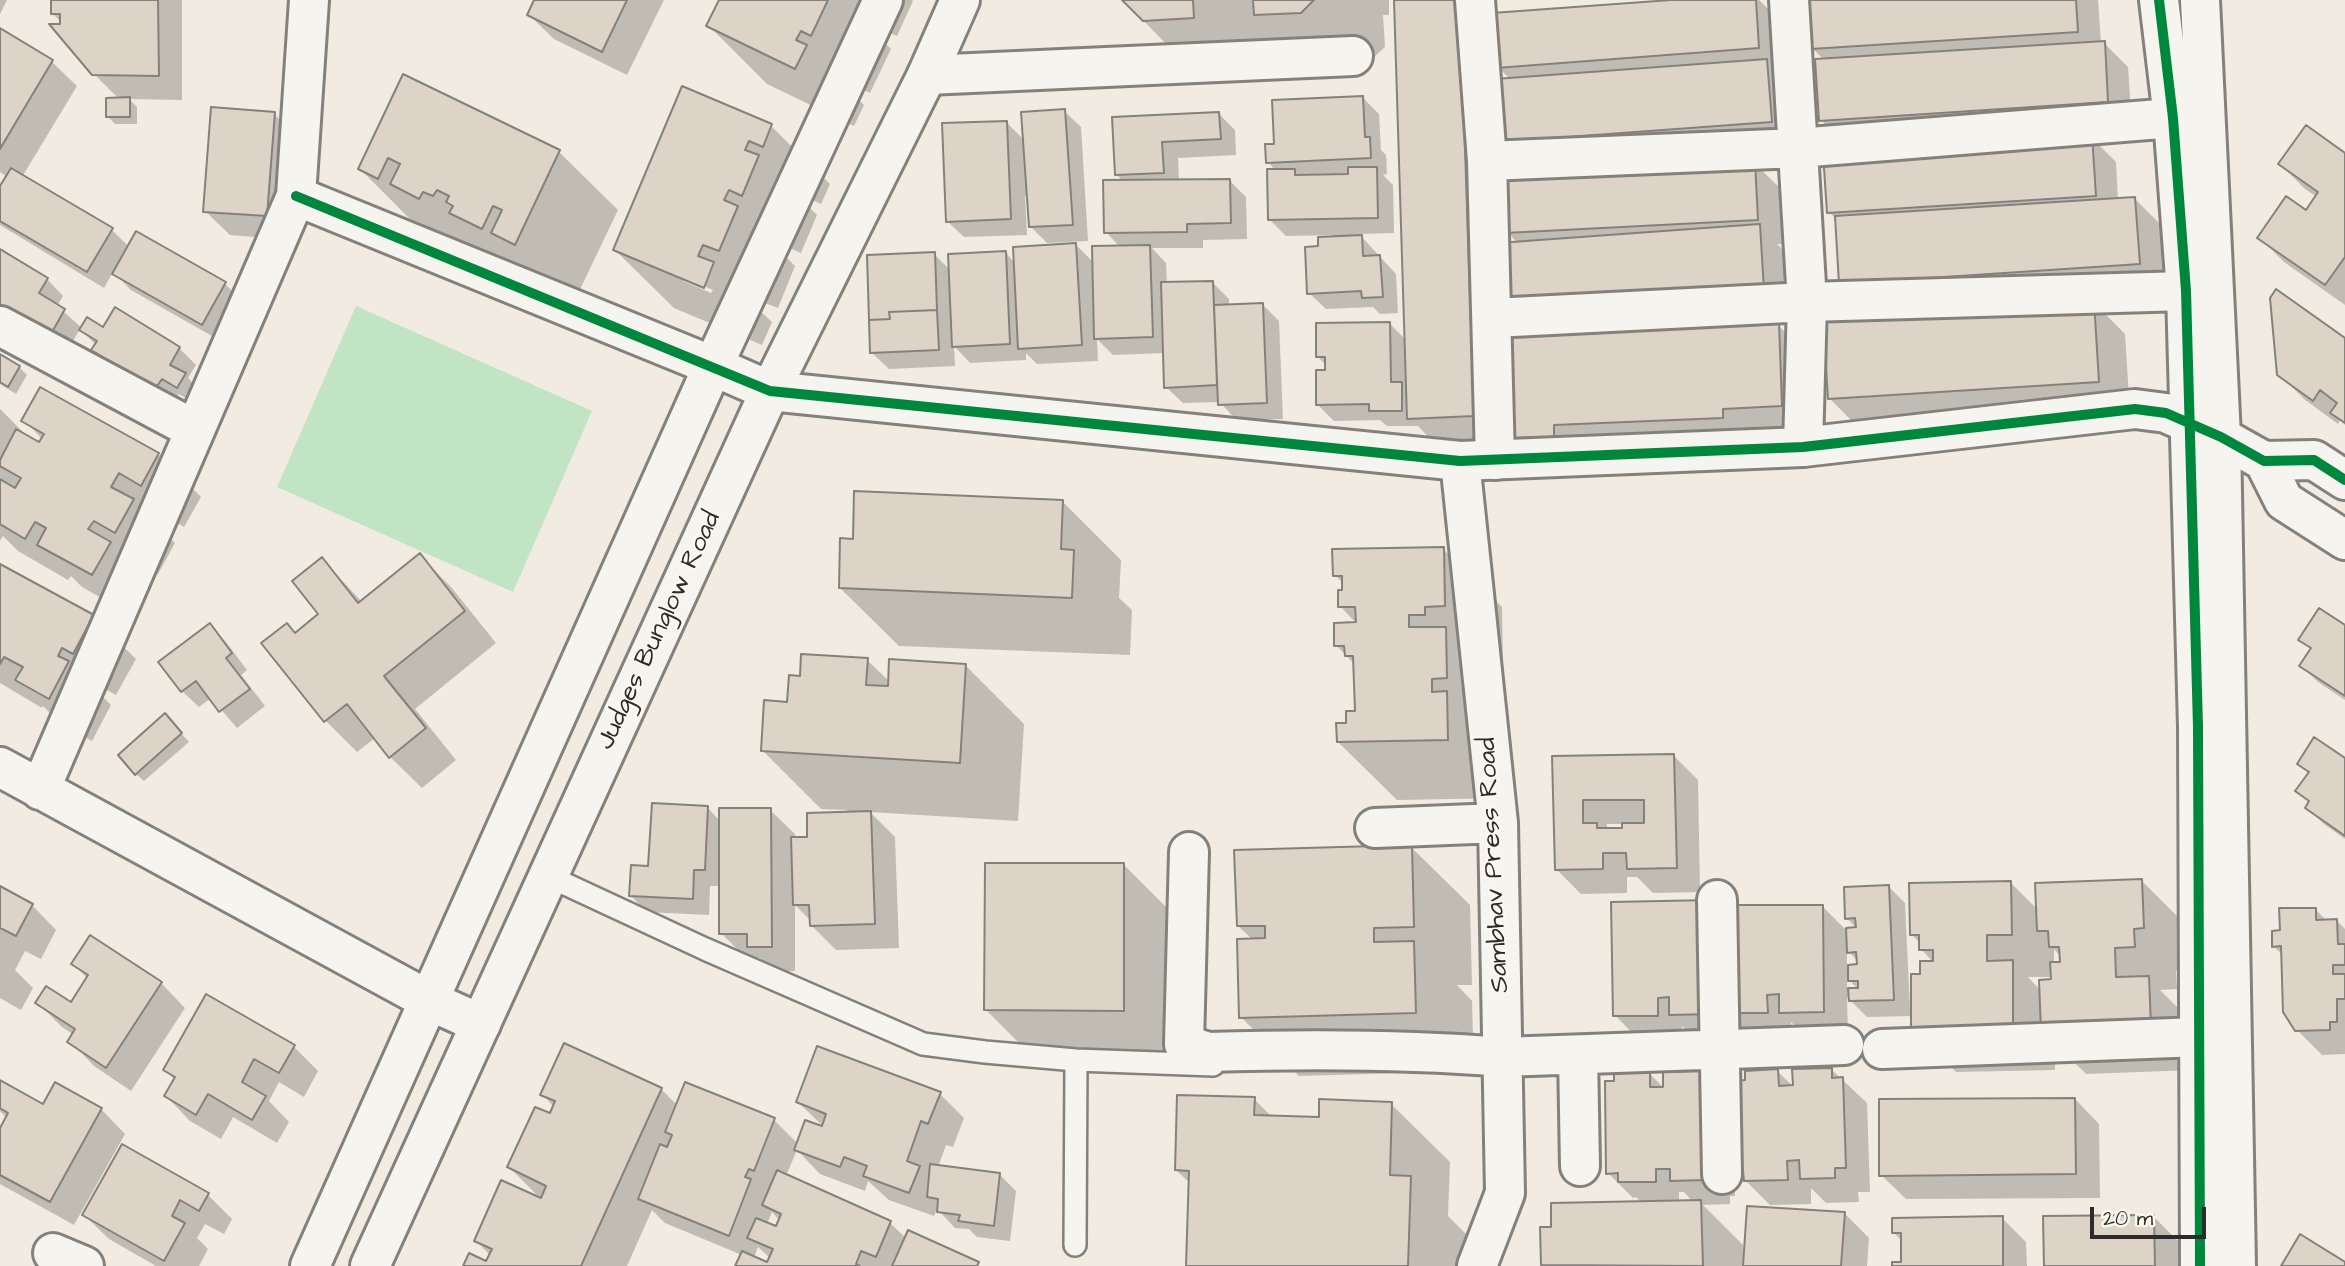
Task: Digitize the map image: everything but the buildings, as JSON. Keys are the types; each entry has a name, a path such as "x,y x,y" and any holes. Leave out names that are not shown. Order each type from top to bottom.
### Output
{"street":[{"path":"40,790 296,196 309,0"},
{"path":"310,1266 713,366 883,0"},
{"name":"Judges Bunglow Road","path":"370,1266 770,391 926,75 960,0"},
{"name":"Sambhav Press Road","path":"1475,0 1487,161 1493,318 1478,460 1498,823 1505,1193 1476,1266"},
{"path":"1789,0 1807,302 1803,447"},
{"path":"2159,0 2173,118 2186,291 2205,431 2198,727 2200,1266"},
{"path":"2200,0 2205,431 2235,1266"},
{"path":"926,75 1353,56"},
{"path":"1487,161 1798,148 2173,118"},
{"path":"296,196 770,391 1478,460 1803,447 2135,409 2166,414 2264,461 2314,460 2345,480"},
{"path":"1493,318 1807,302 2186,291"},
{"path":"0,326 195,430"},
{"path":"2264,461 2284,501 2345,540"},
{"path":"0,767 430,1002 481,1024"},
{"path":"1375,828 1498,823"},
{"path":"1189,852 1184,1044 1208,1052 1313,1049 1454,1053 1503,1063 1578,1055 1844,1045"},
{"path":"1717,900 1722,1174"},
{"path":"1882,1049 2200,1037"},
{"path":"1578,1055 1580,1166"}],"lane":[{"path":"548,876 705,949 923,1044 985,1052 1135,1063 1503,1063"},
{"path":"1075,1245 1076,1060"}],"green space":[{"path":"356,306 592,411 513,592 277,487"}],"cycle path":[{"path":"2159,0 2173,118 2186,291 2198,727 2200,1266"},
{"path":"296,196 770,391 1460,461 1803,447 2135,409 2166,413 2221,437 2264,461 2314,460 2345,480"}]}
